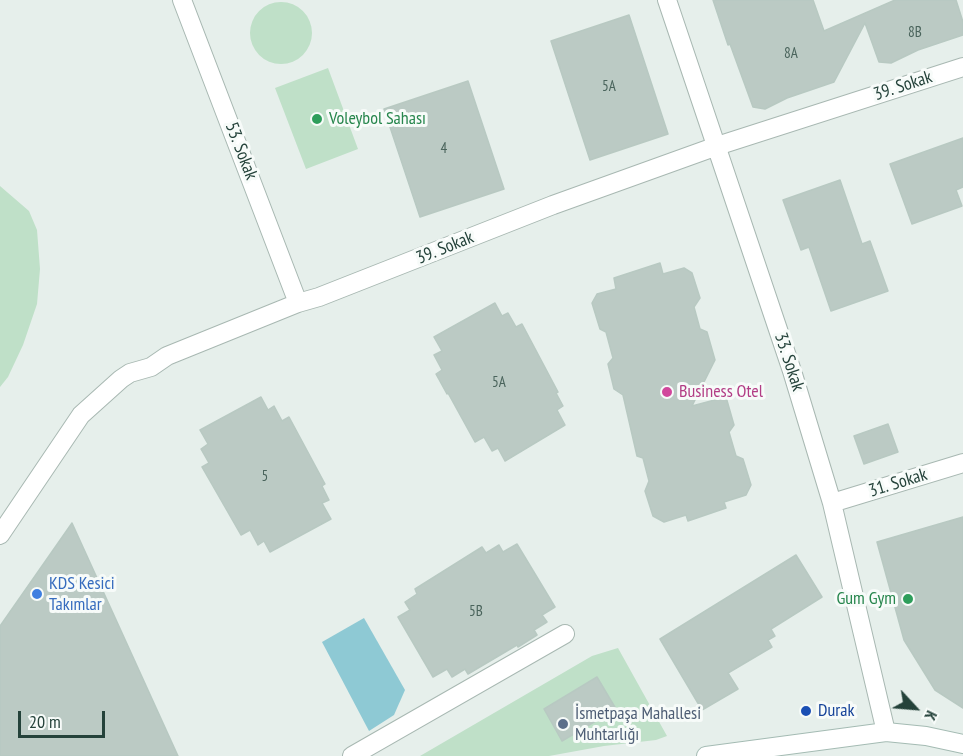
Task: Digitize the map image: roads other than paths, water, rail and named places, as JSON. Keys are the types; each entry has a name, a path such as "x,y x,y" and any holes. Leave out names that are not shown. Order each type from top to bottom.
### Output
{"street":[{"name":"53. Sokak","path":"182,0 298,303"},
{"name":"33. Sokak","path":"667,0 792,371 832,503 886,732"},
{"name":"39. Sokak","path":"0,535 81,415 130,373 151,367 167,356 298,303 319,297 553,205 717,146 963,67"},
{"name":"31. Sokak","path":"832,503 963,463"},
{"path":"352,756 565,634"},
{"path":"706,756 886,732 926,736 963,744"}],"water":[{"path":"364,618 405,690 394,715 369,731 322,642"}],"place":[{"name":"Voleybol Sahası","path":"317,119"},
{"name":"Business Otel","path":"667,392"},
{"name":"KDS Kesici Takımlar","path":"37,594"},
{"name":"Gum Gym","path":"908,599"},
{"name":"Durak","path":"806,711"},
{"name":"İsmetpaşa Mahallesi Muhtarlığı","path":"563,724"}]}
